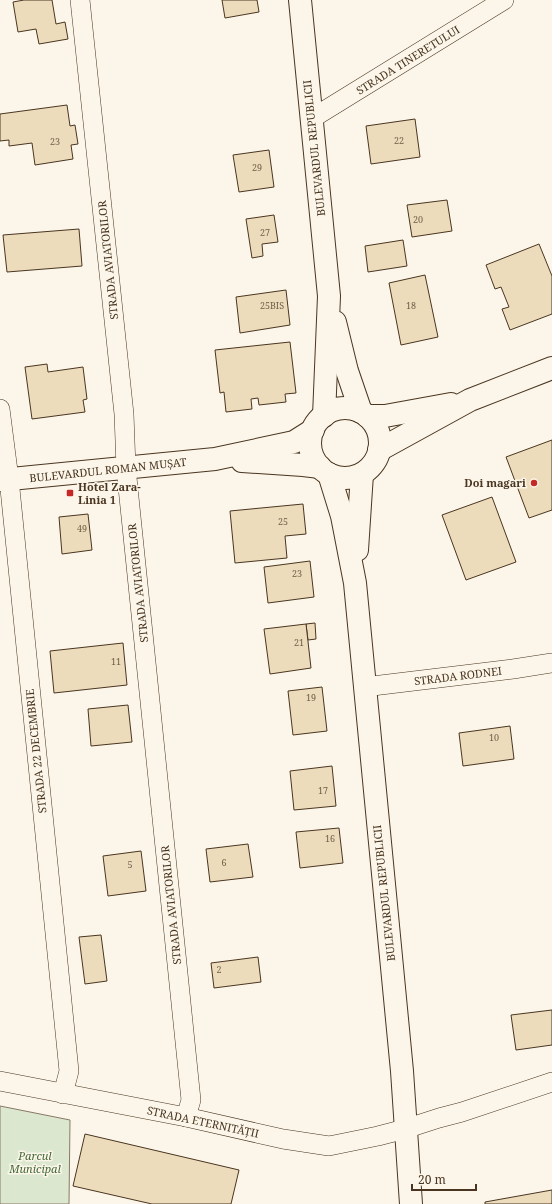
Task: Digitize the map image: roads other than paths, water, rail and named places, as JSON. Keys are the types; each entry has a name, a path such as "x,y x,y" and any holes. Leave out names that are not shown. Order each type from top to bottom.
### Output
{"main road":[{"name":"BULEVARDUL REPUBLICII","path":"300,0 328,296 346,372 364,414"},
{"name":"BULEVARDUL REPUBLICII","path":"318,423 328,296"},
{"path":"379,450 470,400 552,368"},
{"path":"364,414 374,423 378,432 380,441 376,460 370,468 362,474 354,477 337,477 324,471 314,459 311,449 311,439 318,423 332,411 351,409 364,414 385,416 470,400"},
{"name":"BULEVARDUL ROMAN MUȘAT","path":"4,480 215,459 294,442 318,423"},
{"name":"BULEVARDUL ROMAN MUȘAT","path":"215,459 303,465 324,471"},
{"name":"BULEVARDUL REPUBLICII","path":"324,471 342,516 355,583 402,1071 405,1129 412,1204"},
{"name":"BULEVARDUL REPUBLICII","path":"355,583 362,474"}],"street":[{"name":"STRADA AVIATORILOR","path":"80,0 124,414 126,468 191,1100 186,1117"},
{"name":"STRADA TINERETULUI","path":"312,120 504,0"},
{"name":"STRADA 22 DECEMBRIE","path":"0,409 4,480 69,1072 63,1094"},
{"name":"STRADA RODNEI","path":"364,687 552,663"},
{"name":"STRADA ETERNITĂȚII","path":"0,1081 186,1117 283,1139 329,1146 405,1129 552,1082"}],"place":[{"name":"Doi magari","path":"534,483"},
{"name":"Hotel Zara- Linia 1","path":"70,493"}],"park label":[{"name":"Parcul Municipal","path":"35,1162"}]}
